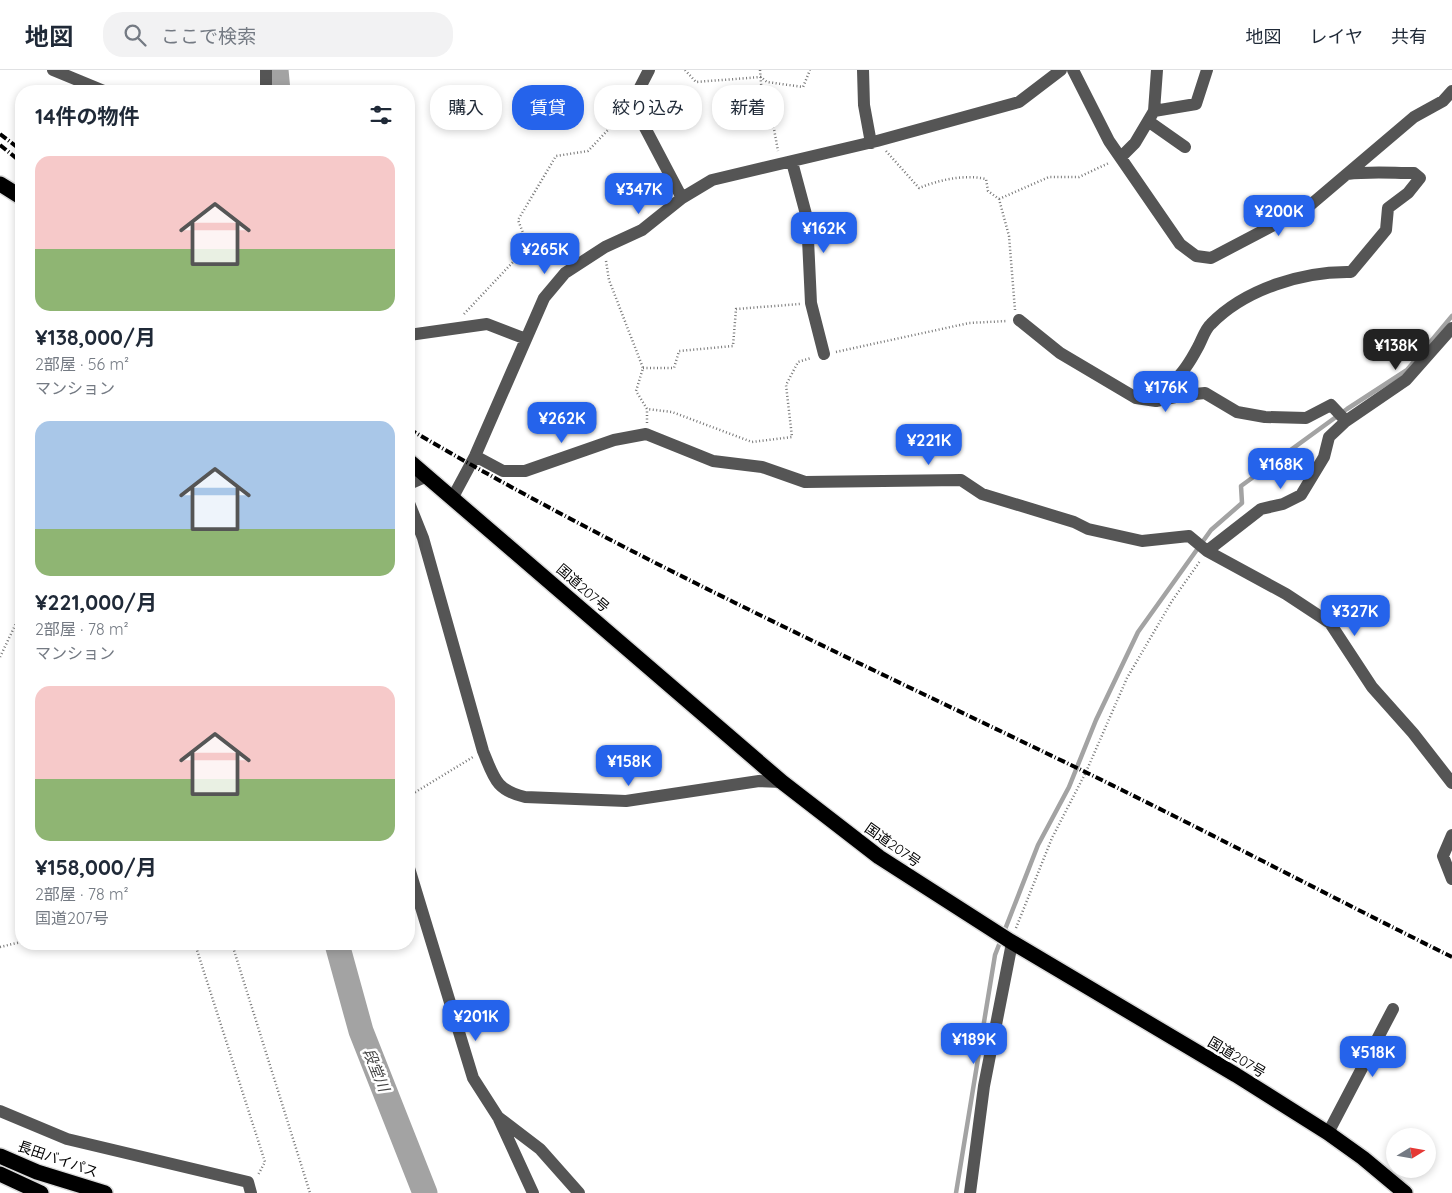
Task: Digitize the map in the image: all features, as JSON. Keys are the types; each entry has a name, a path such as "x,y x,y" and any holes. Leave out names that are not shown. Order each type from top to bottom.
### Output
{"highway":[{"path":"0,184 15,193"},
{"name":"国道207号","path":"415,466 782,782 879,857 1011,942 1236,1075 1328,1133 1363,1158 1405,1193"},
{"name":"長田バイパス","path":"0,1156 37,1172 105,1193"},
{"path":"0,1174 41,1193"}],"street":[{"path":"53,70 89,85"},
{"path":"266,70 266,85"},
{"path":"641,85 648,70"},
{"path":"863,70 864,105 874,142"},
{"path":"453,498 476,456 544,298 565,273 605,247 642,230 682,198 712,180 874,142 1019,102 1061,70"},
{"path":"1073,70 1109,140 1180,244 1196,256 1211,258 1308,207 1414,117 1443,101 1452,91"},
{"path":"1120,157 1135,142 1151,116 1157,70"},
{"path":"1151,116 1196,104 1207,70"},
{"path":"1151,116 1185,147"},
{"path":"646,130 682,198"},
{"path":"786,163 807,218 812,303 824,354"},
{"path":"1136,398 1161,390 1185,372 1210,324 1249,295 1296,279 1335,271 1351,272 1386,230 1388,208 1408,192 1420,178 1414,172 1381,174 1369,171 1347,174"},
{"path":"1019,320 1060,352 1136,398 1156,401 1206,393 1237,412 1264,417 1306,418 1331,405 1344,419"},
{"path":"415,334 486,324 526,339"},
{"path":"1207,551 1261,509 1283,504 1301,495 1324,457 1330,438 1344,419 1406,380 1452,328"},
{"path":"476,456 503,471 525,471 614,440 646,434 713,461 762,467 805,482 961,480 982,494 1074,522 1088,529 1142,541 1189,536 1207,551 1286,594 1330,623 1372,687 1412,732 1452,783"},
{"path":"415,481 427,476"},
{"path":"415,518 423,538 483,751 497,784 511,794 525,796 626,801 758,781 782,782"},
{"path":"1452,835 1443,856 1452,879"},
{"path":"415,888 473,1078 498,1116 533,1193"},
{"path":"970,1193 984,1086 1011,942"},
{"path":"1328,1133 1393,1009"},
{"path":"0,1111 67,1139 250,1188"},
{"path":"498,1116 540,1149 579,1193"}],"path":[{"path":"686,70 696,82 761,77 767,82 803,87 810,70"},
{"path":"760,70 763,109 774,129 786,163"},
{"path":"445,330 476,303 528,246 518,220 556,156 588,151 607,130"},
{"path":"605,247 609,280 643,368 636,391 647,409 672,412 752,442 792,438 786,385 798,362 824,354 969,323 1019,320 1014,309 1009,236 999,199 988,191 986,179 977,177 938,180 919,188 874,142"},
{"path":"999,199 1049,177 1080,177 1120,157"},
{"path":"643,368 674,368 679,351 733,346 736,309 812,303"},
{"path":"1011,942 1052,838 1086,772 1127,678 1172,601 1207,551"},
{"path":"0,657 15,626"},
{"path":"415,792 483,751"},
{"path":"0,947 15,943"},
{"path":"197,950 265,1162 250,1188"},
{"path":"234,950 310,1193"}],"waterway":[{"name":"段堂川","path":"276,70 277,85"},
{"path":"956,1193 995,955 1038,845 1069,787 1096,720 1138,632 1211,530 1242,503 1241,486 1347,409 1407,370 1452,316"},
{"name":"段堂川","path":"339,950 361,1031 425,1193"}],"railway":[{"path":"0,134 15,145"},
{"path":"0,145 15,157"},
{"path":"415,432 645,558 1099,779 1452,957"}]}
